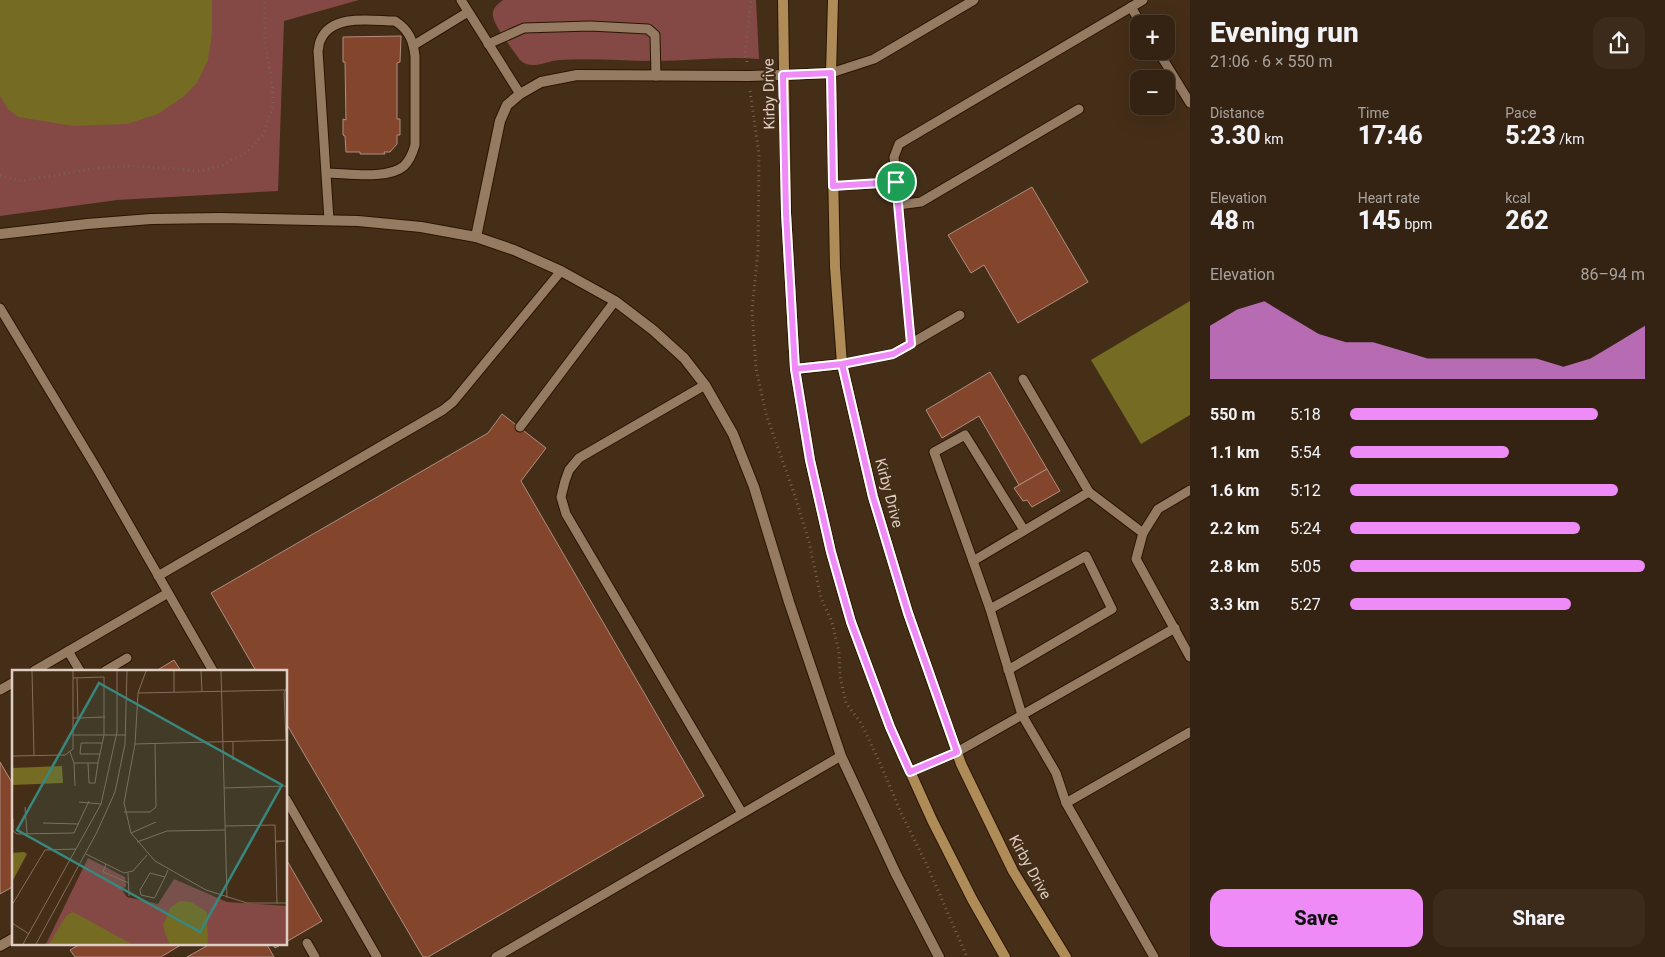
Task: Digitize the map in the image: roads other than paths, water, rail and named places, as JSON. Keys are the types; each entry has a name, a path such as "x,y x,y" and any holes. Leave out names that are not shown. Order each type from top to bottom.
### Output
{"main road":[{"name":"Kirby Drive","path":"783,0 786,213 795,369 810,460 831,552 848,613 890,727 932,820 972,899 1005,957"},
{"name":"Kirby Drive","path":"833,0 831,73 834,267 842,364 873,497 908,613 961,764 1013,871 1066,957"},
{"path":"783,75 831,73"},
{"path":"795,369 842,364"}],"street":[{"path":"476,237 500,121 507,105 520,94 540,82 577,75 783,75"},
{"path":"0,234 151,219 329,220 421,227 476,237 514,250 561,271 615,301 653,330 684,358 705,385 733,434 754,488 789,602 841,756 896,874 939,957"},
{"path":"0,946 12,939"}],"lane":[{"path":"461,0 520,94"},
{"path":"831,73 874,59 974,0"},
{"path":"911,344 894,156 898,144 1143,0"},
{"path":"1131,7 1136,15"},
{"path":"414,45 468,12"},
{"path":"326,172 385,174 398,170 405,165 412,154 415,145 414,45 409,33 395,21 348,21 338,23 320,39 318,51 329,220"},
{"path":"488,44 524,28 590,26 648,29 655,35 656,76"},
{"path":"1164,60 1190,103"},
{"path":"898,206 921,202 1079,109"},
{"path":"833,186 896,182"},
{"path":"158,576 444,410 561,271"},
{"path":"520,427 615,301"},
{"path":"0,308 97,469 211,670"},
{"path":"842,364 893,354 960,315"},
{"path":"1023,379 1089,492 1143,533"},
{"path":"705,385 579,458 569,470 561,497 566,514 742,813"},
{"path":"1024,530 965,435 934,452 990,609 1022,716 1056,773 1066,803 1154,957"},
{"path":"1190,490 1158,509 1143,533 1136,559 1190,657"},
{"path":"973,561 1089,492"},
{"path":"990,609 1086,556 1112,609 1008,670"},
{"path":"36,670 168,593"},
{"path":"910,772 957,752 1175,628"},
{"path":"68,651 79,670"},
{"path":"106,670 127,658"},
{"path":"0,690 12,683"},
{"path":"1066,803 1190,732"},
{"path":"496,957 841,756"},
{"path":"288,802 377,957"},
{"path":"307,943 315,957"}]}
